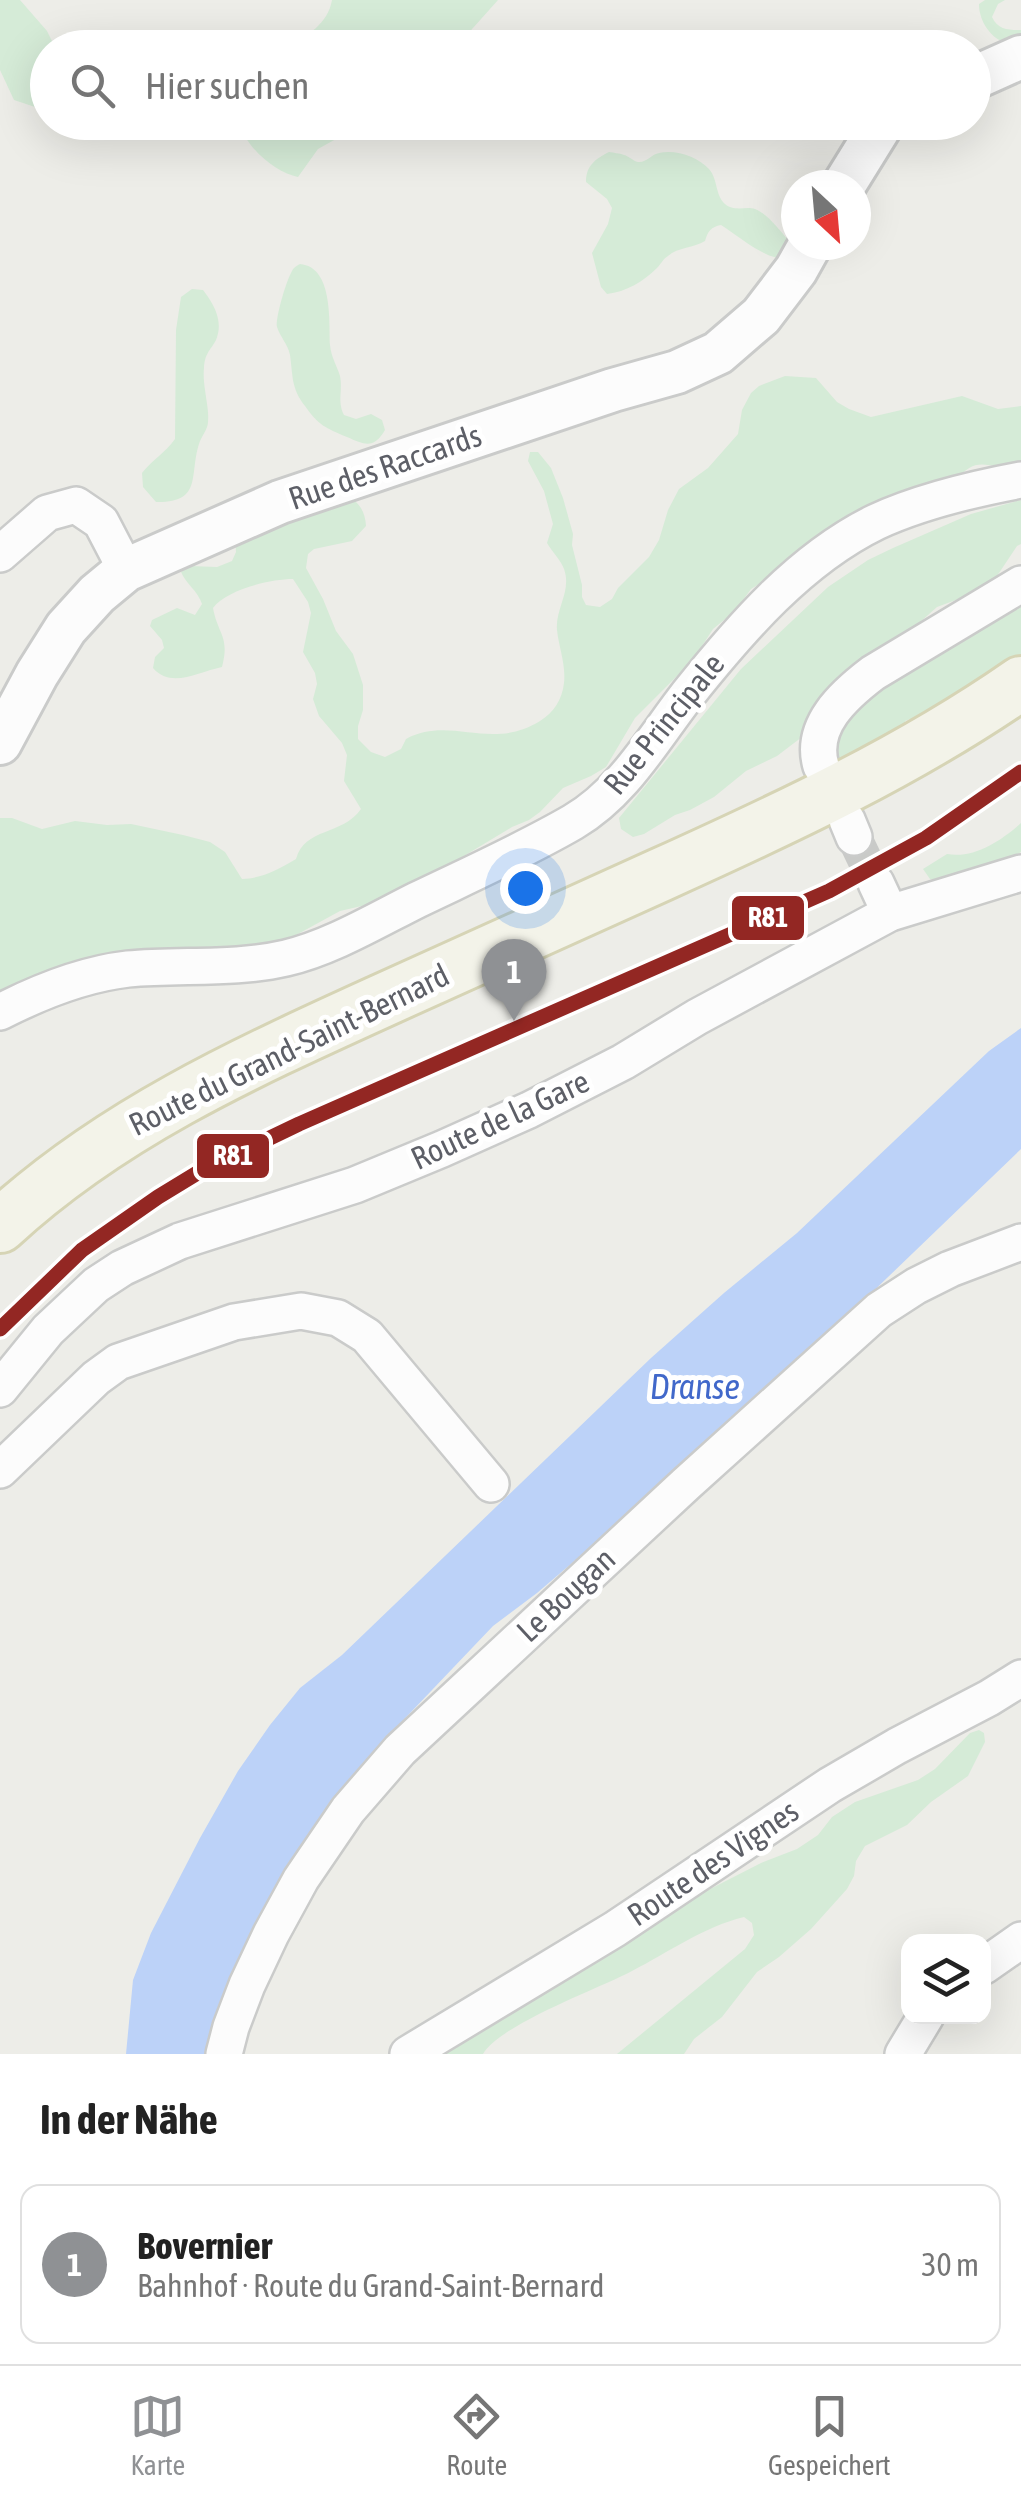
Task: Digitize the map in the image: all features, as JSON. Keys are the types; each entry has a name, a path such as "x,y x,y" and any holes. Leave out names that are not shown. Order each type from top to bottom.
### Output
{"main road":[{"name":"Route du Grand-Saint-Bernard","path":"0,1226 86,1156 175,1100 275,1049 783,818 884,766 1021,683"}],"street":[{"path":"991,70 1021,57"},
{"path":"853,170 872,140"},
{"name":"Rue des Raccards","path":"0,743 66,628 126,570 280,502 677,372 718,353 761,316 802,260"},
{"name":"Rue Principale","path":"0,1012 92,976 152,967 246,964 289,957 360,928 523,848 592,810 614,790 722,652 768,603 841,543 905,510 1021,480"},
{"path":"0,554 47,513 76,505 101,522 126,570"},
{"path":"821,766 821,732 838,704 856,686 1021,584"},
{"name":"Route de la Gare","path":"0,1389 48,1330 96,1285 122,1268 180,1241 355,1185 512,1118 623,1062 883,898 1021,873"},
{"name":"Le Bougan","path":"224,2054 247,1985 300,1879 348,1810 400,1750 880,1310 950,1269 1021,1242"},
{"path":"0,1470 96,1378 118,1362 234,1322 301,1311 338,1318 367,1336 491,1484"},
{"name":"Route des Vignes","path":"408,2054 614,1930 830,1784 1021,1678"},
{"path":"991,1961 1021,1940"},
{"path":"903,2054 921,2024"}],"green space":[{"path":"0,0 20,0 46,30 30,30 30,105 14,100 0,70"},
{"path":"332,0 498,0 471,30 313,30"},
{"path":"985,0 1005,0 998,4 992,17 1000,27 1021,30 1021,44 1003,42 991,33 979,4"},
{"path":"334,140 318,149 298,177 280,170 248,141"},
{"path":"609,152 638,162 666,152 693,158 712,173 725,204 760,211 774,223 781,231 781,255 779,258 765,253 721,225 710,230 705,241 672,253 640,281 607,294 601,287 592,253 612,208 586,182 592,164"},
{"path":"300,264 311,267 324,284 344,415 356,419 371,414 382,420 385,430 373,443 359,442 323,426 297,393 289,351 277,322 289,278"},
{"path":"192,289 203,290 218,320 216,340 204,368 208,425 199,444 188,492 181,498 156,502 143,487 142,473 175,439 176,330 181,297"},
{"path":"785,376 816,378 837,402 871,417 962,396 998,409 1021,406 1021,468 970,467 954,484 751,589 735,611 713,629 693,660 635,718 606,767 563,788 529,820 383,901 340,911 276,946 54,970 29,978 0,998 0,818 12,818 42,829 75,821 131,824 183,835 210,842 225,852 242,879 270,873 296,859 307,841 344,824 361,809 344,781 347,755 342,743 319,716 313,699 315,673 303,652 311,613 293,579 249,587 219,602 213,608 224,642 222,667 176,678 153,668 155,657 164,648 150,626 152,620 177,608 195,615 202,604 181,572 190,566 217,567 232,561 235,536 302,518 344,493 360,507 366,526 352,541 314,549 308,554 306,568 336,631 353,654 363,685 358,739 371,752 385,757 401,749 406,739 423,733 439,730 504,734 522,730 553,710 564,676 557,622 566,577 547,543 553,524 544,491 528,461 530,452 538,452 551,468 573,534 582,597 586,605 600,607 649,557 679,489 708,468 738,434 742,410 751,393"},
{"path":"1021,500 1021,544 995,579 972,594 937,607 872,665 802,737 777,756 746,771 714,797 644,834 633,837 621,829 619,818 741,669 828,587 893,548 971,514"},
{"path":"1021,595 1021,654 832,766 830,738 846,706"},
{"path":"1021,823 1021,852 1004,862 951,883 930,879 923,869 947,854 967,854 987,847"},
{"path":"970,1733 984,1733 985,1742 968,1776 907,1825 865,1846 847,1889 811,1929 757,1972 722,2017 694,2039 684,2054 617,2054 745,1949 754,1935 752,1923 744,1917 700,1933 632,1971 529,2019 483,2054 445,2054 505,2009 673,1908 797,1849 855,1802 918,1780 935,1769"}],"water":[{"name":"Dranse","path":"1021,1028 1021,1149 807,1355 661,1487 493,1626 392,1732 329,1809 210,2054 126,2054 133,1980 151,1933 238,1771 300,1688 342,1655 651,1358 797,1233 989,1051"}],"tunnel":[{"path":"854,837 876,883"}],"transit line":[{"name":"R81","path":"0,1329 82,1250 199,1172 299,1124 829,891 926,838 1021,772"}],"place":[{"name":"Bovernier","path":"514,1021"}]}
